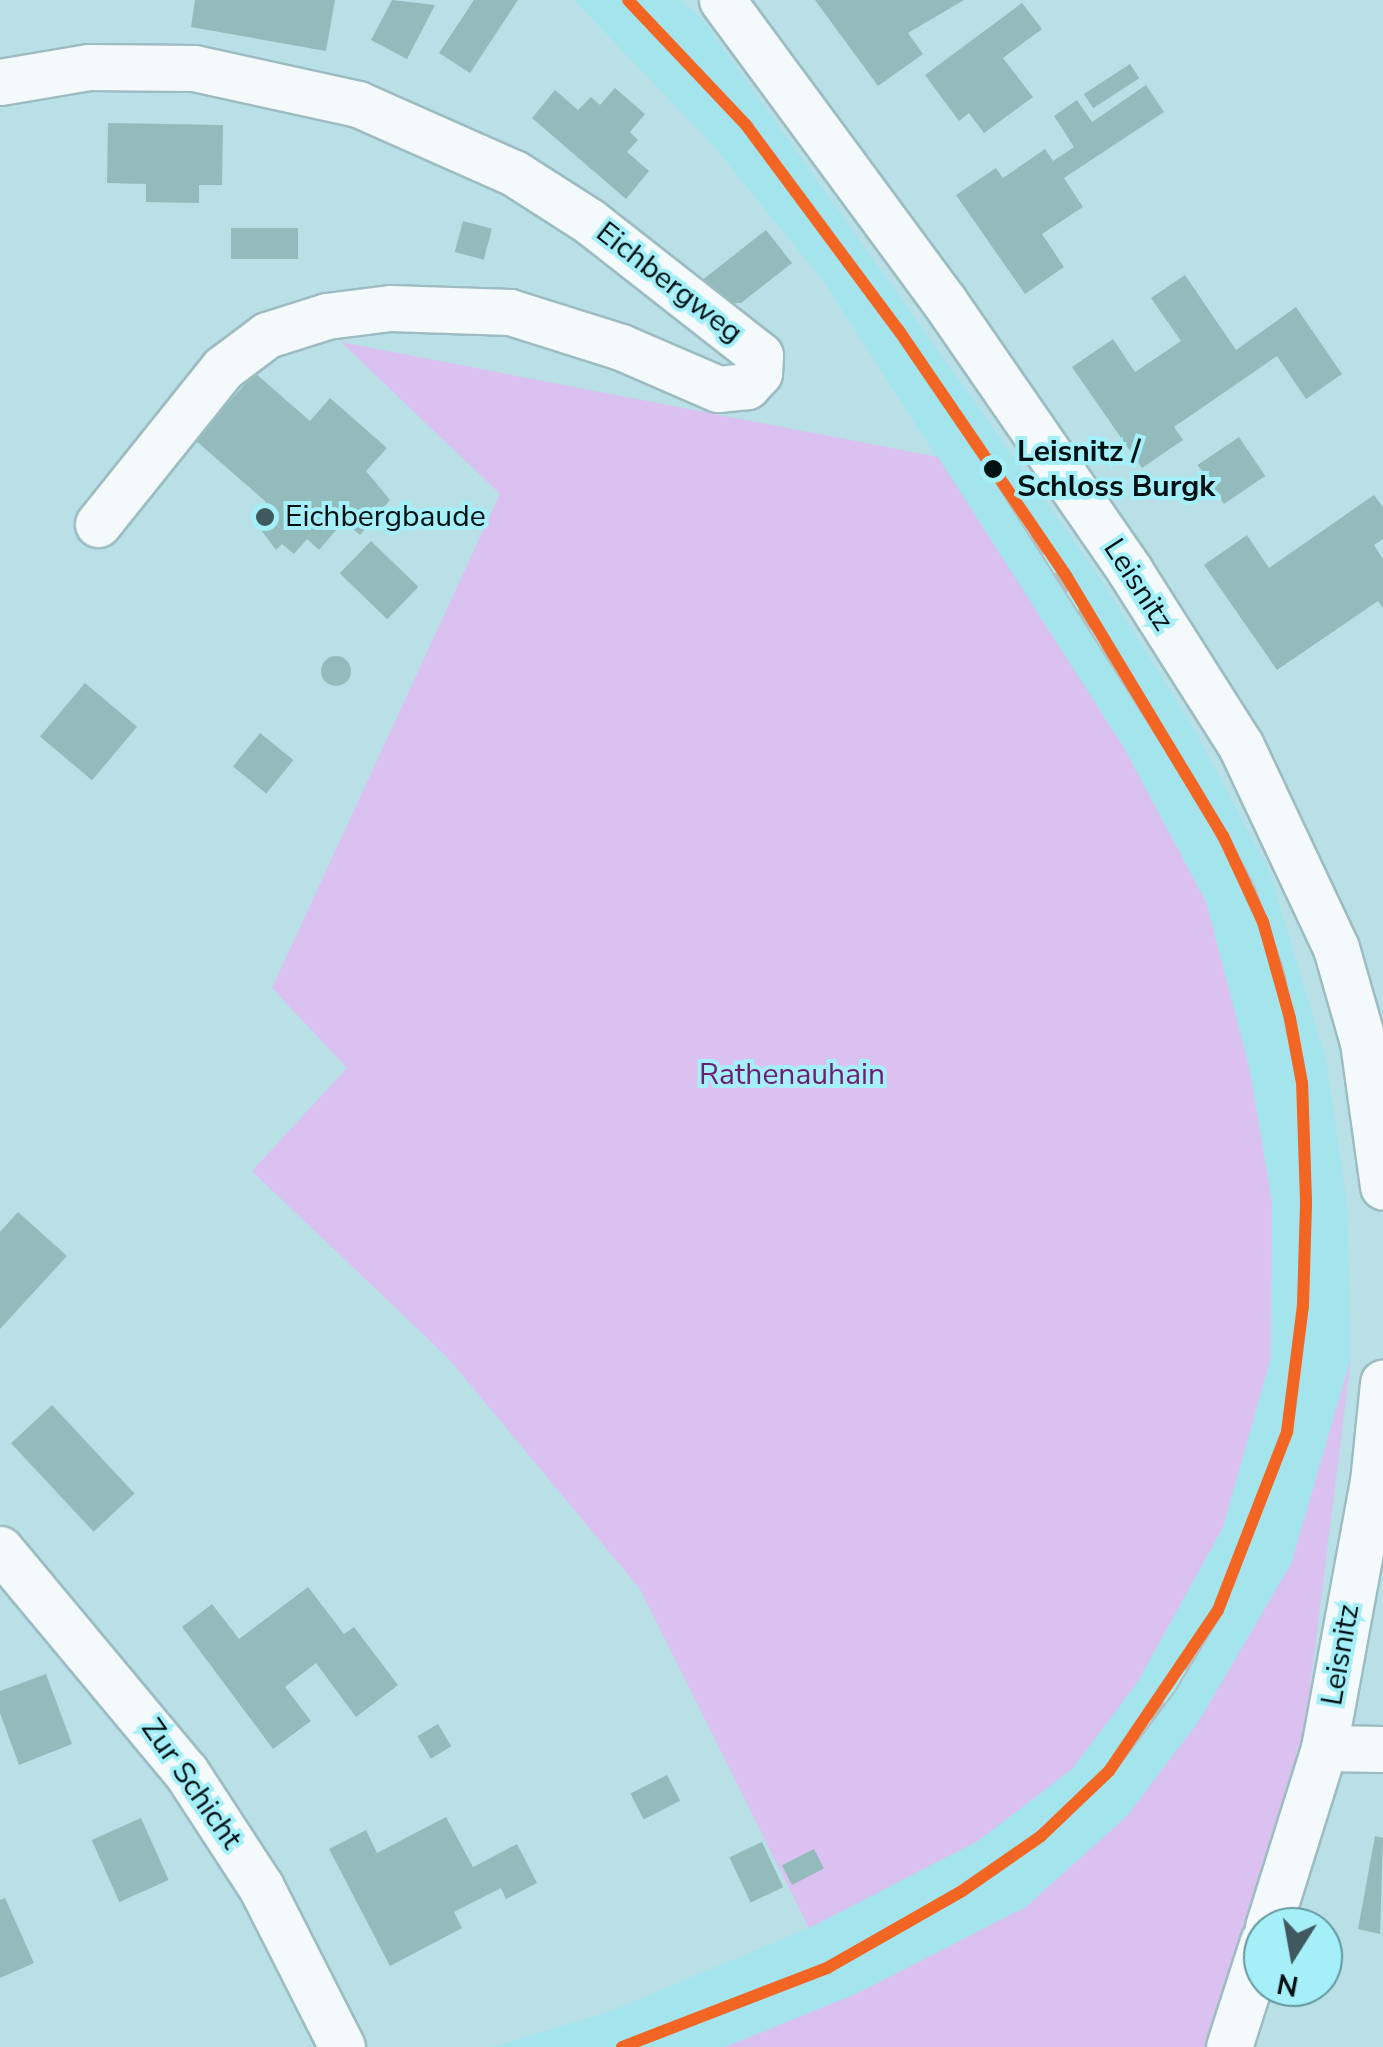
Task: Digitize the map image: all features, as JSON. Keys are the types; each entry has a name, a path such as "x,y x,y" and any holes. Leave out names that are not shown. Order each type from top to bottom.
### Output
{"street":[{"name":"Leisnitz","path":"722,0 944,301 1130,571 1241,746 1336,948 1363,1042 1383,1187"},
{"name":"Eichbergweg","path":"0,82 89,68 194,68 358,104 514,173 589,221 760,355 759,373 747,386 718,389 621,347 510,312 390,308 327,316 267,334 223,368 98,524"},
{"name":"Leisnitz","path":"1274,1907 1324,1748 1373,1482 1383,1383"},
{"name":"Zur Schicht","path":"0,1549 186,1772 261,1887 342,2047"},
{"name":"Leisnitz","path":"1324,1748 1383,1749"},
{"path":"1229,2047 1243,2003"}],"shaded area":[{"path":"574,0 680,0 702,19 1097,574 1194,729 1270,873 1326,1060 1347,1202 1351,1358 1291,1564 1199,1721 1127,1816 1026,1907 856,1994 725,2047 492,2047 611,2011 809,1928 1137,1683 1223,1527 1271,1357 1272,1202 1249,1066 1206,902 1124,748 824,282 714,146"}],"green space":[{"name":"Rathenauhain","path":"341,342 938,457 1124,748 1206,902 1249,1066 1272,1202 1271,1357 1223,1527 1137,1683 1072,1769 978,1841 809,1928 640,1589 448,1358 252,1171 347,1068 272,988 500,494"},
{"path":"1351,1358 1303,1744 1252,1907 1243,1907 1243,1937 1209,2047 725,2047 856,1994 1026,1907 1127,1816 1199,1721 1291,1564"}],"building":[{"path":"195,0 335,0 326,51 191,27"},
{"path":"392,0 435,5 407,59 371,40"},
{"path":"474,0 518,0 470,73 439,53"},
{"path":"815,0 964,0 908,33 923,54 878,86"},
{"path":"1022,3 1042,29 1003,58 1033,97 984,133 969,113 959,121 925,75"},
{"path":"1130,64 1139,78 1093,108 1084,94"},
{"path":"1146,85 1164,112 1064,178 1083,207 1042,234 1064,267 1025,294 956,195 996,168 1003,178 1045,149 1053,161 1074,147 1054,116 1077,100 1092,122"},
{"path":"615,88 645,114 630,132 638,140 627,152 649,171 626,199 532,118 555,90 578,110 591,97 600,105"},
{"path":"108,123 223,125 222,185 199,185 199,203 146,202 146,184 107,183"},
{"path":"463,221 492,229 484,260 455,252"},
{"path":"231,228 298,228 298,259 231,259"},
{"path":"766,230 792,263 741,303 713,304 696,285"},
{"path":"1185,275 1236,350 1296,307 1342,374 1306,399 1277,356 1174,427 1183,440 1142,468 1072,367 1113,339 1135,372 1181,341 1151,298"},
{"path":"255,373 310,421 330,398 387,448 366,471 390,500 360,535 344,521 319,550 307,539 294,554 282,544 276,550 252,518 266,502 195,440"},
{"path":"1239,437 1265,476 1224,504 1198,465"},
{"path":"1374,495 1383,507 1383,539 1374,545 1383,559 1383,608 1378,601 1277,670 1204,565 1247,535 1269,568"},
{"path":"371,541 418,587 387,619 340,573"},
{"path":"336,656 347,660 351,671 347,682 336,686 325,682 321,671 325,660"},
{"path":"85,683 137,727 92,780 40,737"},
{"path":"260,733 293,760 266,793 233,766"},
{"path":"18,1212 67,1256 0,1329 0,1232"},
{"path":"52,1405 135,1493 94,1532 11,1443"},
{"path":"308,1587 344,1634 354,1627 398,1685 356,1717 316,1663 285,1687 311,1721 273,1749 182,1627 212,1604 239,1639"},
{"path":"46,1674 72,1744 19,1765 0,1713 0,1691"},
{"path":"438,1724 451,1746 431,1759 417,1736"},
{"path":"667,1775 680,1801 644,1819 630,1794"},
{"path":"446,1817 473,1867 517,1844 537,1883 506,1899 501,1888 454,1912 462,1928 390,1966 329,1849 366,1830 377,1853"},
{"path":"141,1818 169,1880 119,1902 92,1840"},
{"path":"1375,1836 1383,1838 1380,1934 1358,1929"},
{"path":"762,1842 783,1887 751,1903 729,1857"},
{"path":"814,1849 824,1869 792,1885 782,1865"},
{"path":"5,1898 34,1963 0,1978 0,1900"}],"railway":[{"path":"622,2047 827,1968 962,1891 1041,1836 1109,1771 1172,1687 1218,1610 1287,1432 1303,1305 1306,1201 1302,1083 1279,970 1249,885 1199,794 993,470"}],"transit line":[{"path":"622,2047 827,1968 962,1891 1041,1836 1109,1771 1218,1610 1287,1432 1303,1305 1306,1201 1302,1083 1290,1018 1263,922 1223,836 1067,577 899,331 747,126 628,0"}],"place":[{"name":"Leisnitz / Schloss Burgk","path":"993,469"},
{"name":"Eichbergbaude","path":"265,517"}]}
